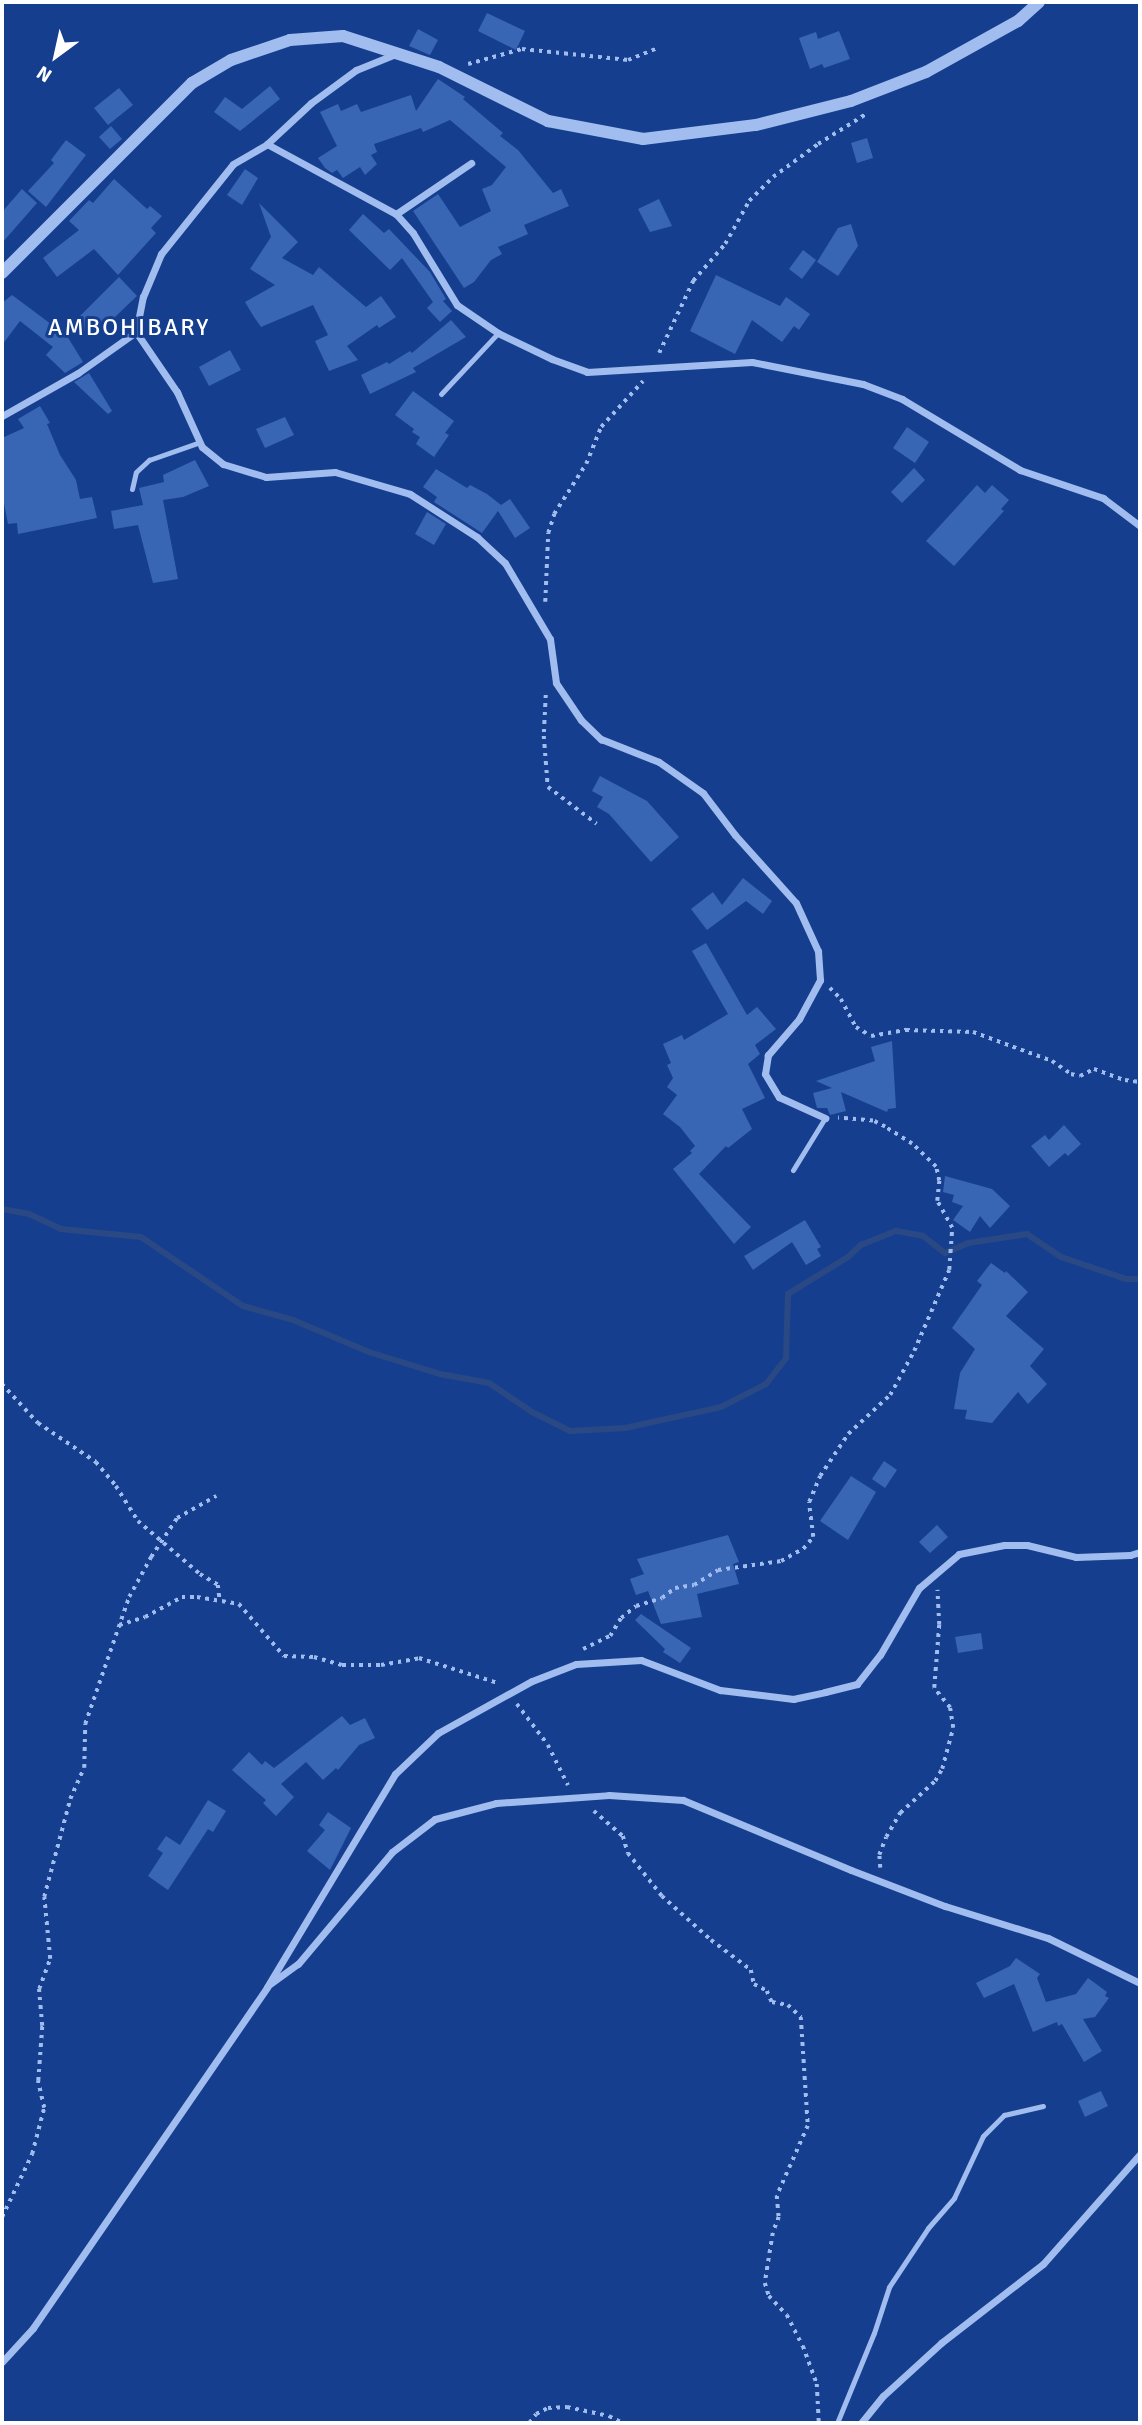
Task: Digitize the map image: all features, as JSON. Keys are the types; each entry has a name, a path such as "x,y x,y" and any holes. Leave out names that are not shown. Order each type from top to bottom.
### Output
{"street":[{"path":"2,273 192,83 231,60 290,40 343,36 451,74 548,121 643,139 756,125 851,101 936,66 1018,21 1039,2"},
{"path":"2,416 78,373 136,332 143,297 161,254 233,164 267,144 311,103 356,70 393,55"},
{"path":"267,144 396,214 413,233 457,305 498,333 587,372 752,362 863,384 902,399 1020,470 1104,498 1140,526"},
{"path":"396,214 471,163"},
{"path":"136,332 177,392 200,442 223,464 266,477 335,472 410,494 477,537 505,563 550,639 556,683 581,720 601,739 659,762 704,793 735,835 796,903 818,951 820,980 799,1018 768,1055 765,1074 779,1097 825,1118"},
{"path":"2,2362 33,2329 267,1987 395,1774 438,1733 508,1693 576,1664 640,1660 720,1690 793,1699 857,1684 880,1656 919,1588 959,1554 1004,1545 1027,1545 1076,1557 1130,1555 1140,1552"},
{"path":"267,1987 298,1964 392,1852 435,1819 496,1803 609,1795 683,1800 880,1881 1048,1938 1140,1983"},
{"path":"861,2423 883,2396 942,2343 1043,2264 1140,2154"}],"lane":[{"path":"441,394 498,333"},
{"path":"132,489 136,472 149,460 200,442"},
{"path":"793,1170 825,1118"},
{"path":"837,2423 874,2333 889,2287 928,2228 954,2197 983,2137 1004,2115 1043,2105"}],"path":[{"path":"451,74 465,64 522,49 628,60 658,48"},
{"path":"541,625 547,590 548,533 554,514 586,464 601,427 633,396 653,368 693,281 725,244 749,201 773,177 818,144 868,113"},
{"path":"554,663 549,672 544,736 548,787 597,824"},
{"path":"820,980 841,999 856,1027 872,1036 906,1030 973,1032 1052,1061 1070,1074 1080,1076 1094,1069 1125,1080 1140,1082"},
{"path":"576,1664 584,1648 610,1636 621,1618 636,1606 662,1598 675,1588 694,1585 718,1570 781,1561 803,1549 813,1537 809,1502 820,1476 848,1434 890,1395 930,1316 949,1270 952,1228 937,1201 939,1181 936,1167 912,1144 873,1121 825,1118"},
{"path":"2,1384 38,1423 96,1462 116,1486 138,1521 200,1574 218,1585 220,1601"},
{"path":"2,2217 32,2154 44,2108 38,2081 42,2026 40,1989 50,1959 44,1897 70,1800 84,1768 85,1724 129,1597 161,1541 177,1518 216,1496"},
{"path":"880,1881 879,1855 886,1837 900,1813 935,1781 942,1769 953,1728 950,1708 934,1688 939,1625 937,1577 944,1566"},
{"path":"119,1625 145,1617 182,1597 239,1604 284,1656 314,1657 342,1665 381,1665 419,1658 504,1686 548,1745 567,1780 570,1797 608,1820 623,1836 628,1853 662,1896 711,1940 751,1970 754,1984 767,1991 772,2002 788,2005 801,2017 807,2126 778,2196 779,2217 773,2234 765,2283 769,2296 787,2315 803,2346 817,2384 820,2423"},
{"path":"529,2423 536,2414 548,2408 567,2407 609,2416 623,2423"}],"building":[{"path":"487,13 525,31 516,50 478,31"},
{"path":"418,29 438,40 430,55 409,46"},
{"path":"839,31 850,59 824,68 822,64 810,69 799,38 816,32 818,39"},
{"path":"438,79 465,97 463,99 503,133 500,136 518,150 553,193 561,189 569,206 524,225 528,234 498,247 502,254 491,260 474,282 464,288 413,211 438,194 460,227 491,211 482,189 492,185 506,167 450,120 423,132 421,128 374,144 377,152 371,155 377,164 365,175 360,167 343,178 337,170 332,173 325,168 318,158 337,146 320,112 338,104 341,111 357,104 361,112 411,95 416,111"},
{"path":"270,86 280,99 240,131 214,112 225,97 242,109"},
{"path":"119,88 133,105 108,125 94,108"},
{"path":"111,126 122,139 110,149 99,137"},
{"path":"867,138 873,158 857,163 851,143"},
{"path":"66,140 86,155 46,207 28,191 54,163 51,160"},
{"path":"245,169 258,178 242,205 227,195"},
{"path":"114,179 147,209 150,206 162,216 151,228 156,233 118,275 94,249 57,277 43,258 79,230 69,221 89,200 93,203"},
{"path":"22,189 37,203 2,243 2,212"},
{"path":"659,199 672,226 650,232 638,209"},
{"path":"259,203 298,242 282,258 313,275 319,267 366,307 381,296 396,317 379,328 377,325 347,346 358,360 329,371 315,341 328,335 313,305 261,327 254,317 245,302 275,285 250,269 271,237"},
{"path":"363,214 384,233 389,229 430,272 446,299 443,301 452,311 440,322 427,308 433,302 402,258 390,270 349,230"},
{"path":"851,224 858,246 838,276 817,262 838,228"},
{"path":"803,250 816,260 802,279 789,269"},
{"path":"716,275 780,306 786,297 810,314 799,330 794,326 782,342 752,320 735,354 690,331"},
{"path":"119,277 137,296 94,337 72,324"},
{"path":"12,295 55,327 59,323 83,362 65,373 46,355 53,347 20,321 2,345 2,303"},
{"path":"451,320 466,337 413,368 416,372 370,394 361,375 387,362 389,364 410,351 412,353"},
{"path":"230,350 241,370 209,386 199,367"},
{"path":"89,373 112,411 108,414 74,382"},
{"path":"413,391 454,421 445,433 449,435 434,457 416,444 420,437 412,432 414,429 395,415"},
{"path":"40,406 50,423 47,424 60,455 76,480 80,499 92,497 97,518 18,534 17,523 8,524 2,493 2,438 24,428 18,419"},
{"path":"285,417 294,435 265,448 256,429"},
{"path":"907,427 929,442 915,463 893,448"},
{"path":"195,460 209,486 183,497 163,500 178,579 153,583 138,525 114,529 111,511 143,505 139,488 164,482 163,475"},
{"path":"914,468 925,480 902,503 891,492"},
{"path":"436,469 467,488 470,485 487,494 501,505 510,499 530,528 515,538 498,511 482,533 434,502 437,497 423,487"},
{"path":"977,485 985,493 992,485 1009,500 1001,509 1004,511 954,566 926,541"},
{"path":"427,512 446,524 434,545 415,534"},
{"path":"600,776 647,801 679,837 651,862 609,814 597,807 603,797 592,791"},
{"path":"743,878 772,901 763,914 746,901 707,930 691,909 713,892 722,905"},
{"path":"706,943 747,1015 757,1007 776,1029 755,1045 760,1054 748,1064 765,1098 742,1109 752,1129 728,1148 726,1146 699,1174 751,1227 734,1244 673,1169 692,1153 690,1151 695,1146 680,1127 663,1114 677,1095 667,1087 673,1078 667,1065 671,1063 663,1044 682,1035 684,1040 728,1014 692,951"},
{"path":"892,1041 896,1108 888,1109 887,1112 841,1092 846,1111 830,1115 827,1108 817,1108 813,1093 832,1088 816,1081 875,1061 871,1047"},
{"path":"1064,1125 1081,1144 1068,1156 1065,1153 1049,1167 1031,1146 1045,1135 1049,1140"},
{"path":"945,1176 992,1189 1010,1206 990,1228 980,1216 970,1232 953,1220 963,1206 952,1202 954,1195 943,1192"},
{"path":"805,1220 821,1247 817,1249 821,1256 806,1265 792,1242 753,1270 744,1256"},
{"path":"991,1263 1005,1273 1006,1271 1028,1292 1006,1316 1044,1349 1030,1366 1047,1384 1028,1404 1018,1392 992,1423 965,1419 967,1410 954,1409 960,1373 975,1349 952,1328 982,1285 977,1281"},
{"path":"884,1461 897,1470 885,1488 872,1479"},
{"path":"851,1476 876,1492 848,1540 820,1521"},
{"path":"937,1525 948,1537 930,1553 919,1542"},
{"path":"728,1535 739,1562 733,1564 739,1584 697,1594 702,1617 661,1624 648,1591 636,1595 630,1579 644,1574 637,1559"},
{"path":"641,1614 691,1648 680,1663 663,1652 665,1649 635,1620"},
{"path":"981,1633 983,1649 958,1653 955,1637"},
{"path":"342,1716 350,1725 365,1718 375,1738 359,1745 338,1770 336,1768 323,1780 306,1762 281,1784 294,1797 276,1816 263,1803 266,1800 232,1770 249,1752 262,1765 265,1761 274,1768"},
{"path":"208,1800 226,1811 213,1832 208,1829 168,1890 148,1876 163,1853 157,1849 166,1836 180,1845"},
{"path":"328,1812 351,1828 330,1870 307,1851 325,1830 319,1825"},
{"path":"1016,1958 1040,1974 1037,1978 1046,2002 1076,1994 1088,1978 1107,1992 1105,1996 1109,1998 1095,2017 1083,2019 1102,2051 1084,2062 1062,2024 1058,2026 1057,2022 1033,2032 1014,1984 984,1998 976,1983 1010,1966"},
{"path":"1101,2091 1108,2106 1085,2117 1078,2101"}],"waterway":[{"path":"2,1209 29,1214 61,1229 141,1237 243,1306 293,1320 369,1352 440,1374 489,1383 532,1412 570,1431 625,1428 721,1407 766,1384 786,1358 788,1294 848,1257 861,1245 896,1231 923,1236 945,1253 968,1243 1027,1234 1061,1257 1126,1279 1140,1279"}],"district":[{"name":"AMBOHIBARY","path":"129,328"}]}
